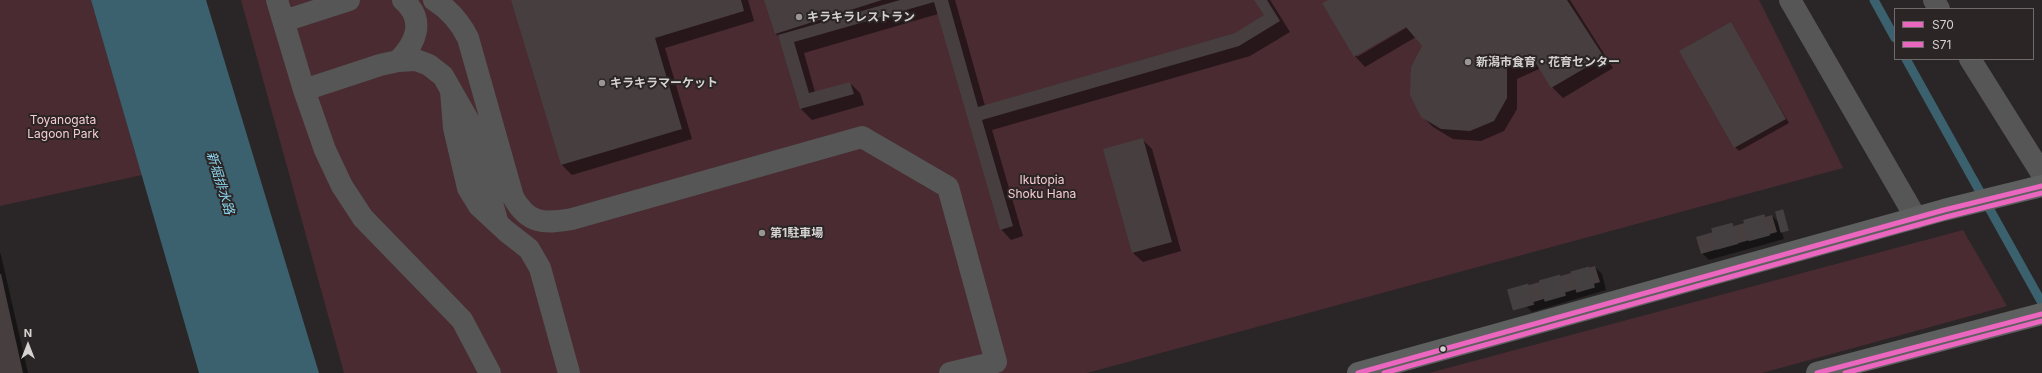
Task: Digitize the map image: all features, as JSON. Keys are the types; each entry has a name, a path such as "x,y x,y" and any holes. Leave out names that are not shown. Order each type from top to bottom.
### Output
{"main road":[{"path":"1358,373 1944,210 2035,188"},
{"path":"1817,373 2042,314"}],"street":[{"path":"277,0 304,90 325,150 342,186 363,218 462,320 490,373"},
{"path":"284,21 349,0"},
{"path":"398,61 409,50 414,41 416,31 415,19 403,0"},
{"path":"434,0 446,8 455,18 468,38 511,192 520,210 532,219 550,223 572,219 862,137 948,187 996,362 950,373"},
{"path":"1790,0 1916,218"},
{"path":"304,90 380,65 398,61 416,60 430,65 443,76 451,91 454,128 468,188 479,206 506,231 529,249 540,268 569,373"},
{"path":"1971,60 2042,174"}],"green space":[{"name":"Toyanogata Lagoon Park","path":"0,0 91,0 142,175 0,206"},
{"name":"Ikutopia Shoku Hana","path":"241,0 1759,0 1843,168 1087,373 344,373"},
{"path":"1963,230 2007,306 1762,373 1429,373"}],"water":[{"name":"新堀排水路","path":"91,0 206,0 319,373 199,373"}],"building":[{"name":"キラキラマーケット","path":"511,0 741,0 744,11 655,38 682,129 561,165"},
{"name":"キラキラレストラン","path":"764,0 882,0 775,34"},
{"path":"900,0 948,0 978,107 1235,33 1264,15 1254,0 1267,0 1280,21 1239,46 982,120 1013,226 1000,230 934,2 794,42 809,93 850,82 854,94 800,109 778,35"},
{"name":"新潟市食育・花育センター","path":"1328,0 1567,0 1604,57 1551,88 1532,57 1507,68 1507,98 1494,121 1470,131 1441,129 1421,117 1410,95 1411,67 1422,46 1406,27 1354,57 1322,3"},
{"path":"1731,22 1786,119 1734,148 1679,51"},
{"path":"1143,138 1172,242 1132,253 1103,149"},
{"path":"1772,215 1777,232 1701,254 1696,237"},
{"path":"1595,266 1600,282 1524,305 1519,288"},
{"path":"1,274 23,373 0,373"}],"waterway":[{"path":"1874,0 1894,36"},
{"path":"1907,60 2042,303"}],"tunnel":[{"path":"1714,239 1786,220"},
{"path":"1510,300 1592,277"}],"transit line":[{"name":"S70","path":"1358,373 1944,210 2042,186"},
{"name":"S71","path":"1384,373 1946,217 2042,193"},
{"name":"S70","path":"1817,373 2042,314"},
{"name":"S71","path":"1845,373 2042,321"}],"place":[{"name":"キラキラレストラン","path":"799,17"},
{"name":"新潟市食育・花育センター","path":"1468,62"},
{"name":"キラキラマーケット","path":"602,83"},
{"name":"第1駐車場","path":"762,233"}]}
